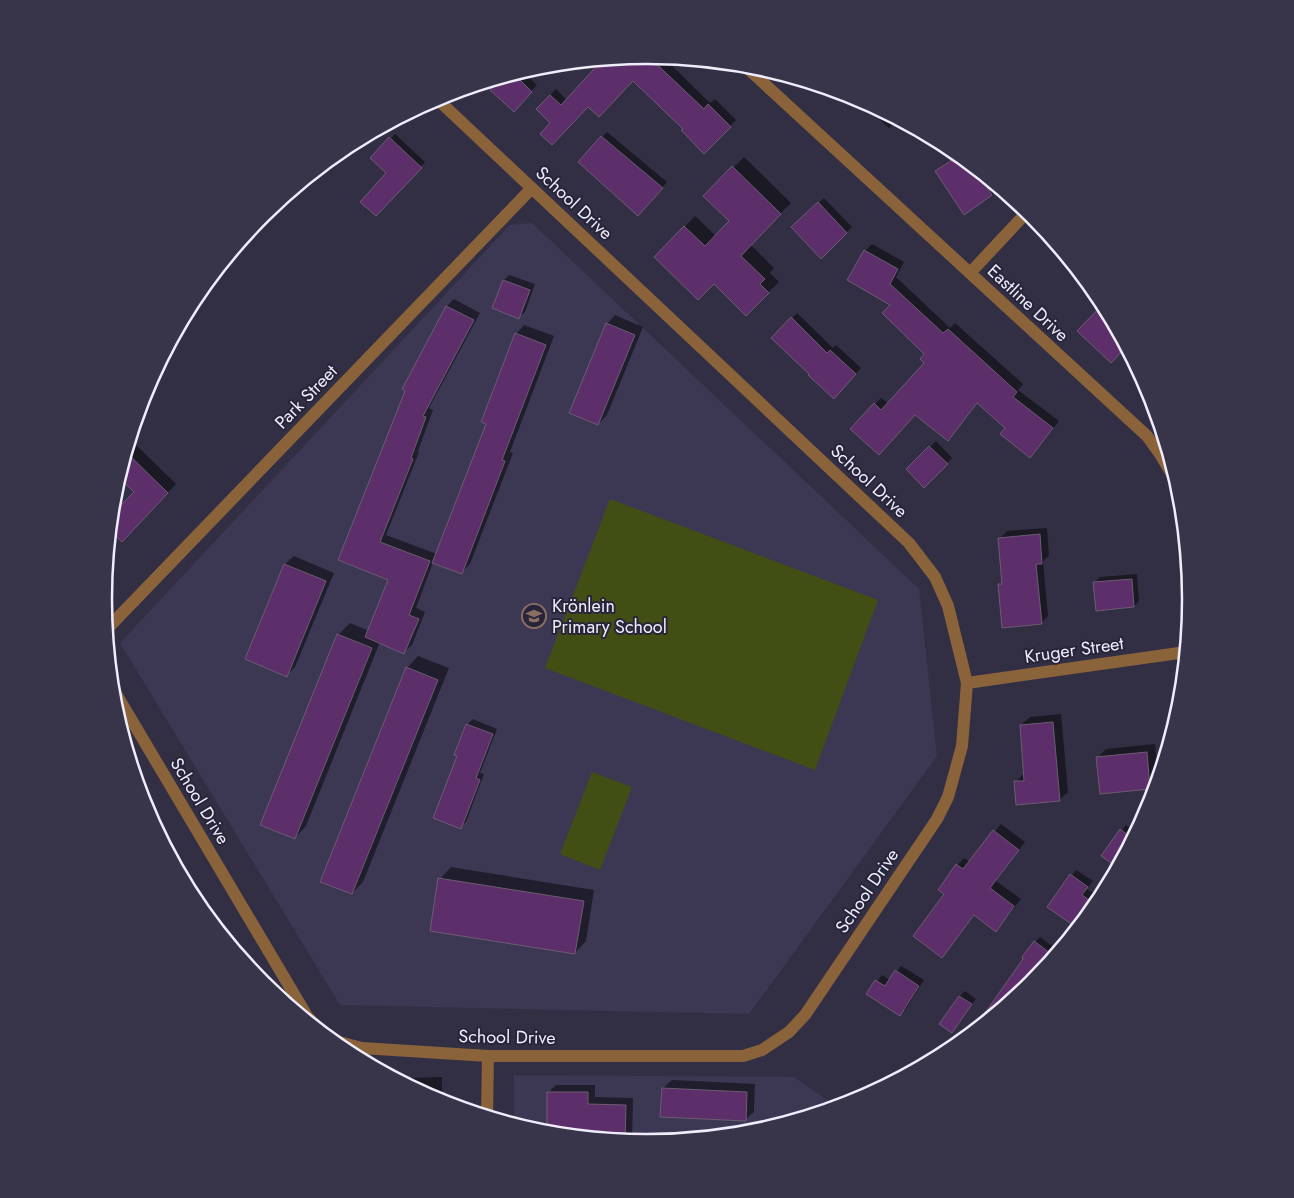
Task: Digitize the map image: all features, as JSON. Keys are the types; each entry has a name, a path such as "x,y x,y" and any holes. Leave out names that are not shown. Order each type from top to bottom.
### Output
{"street":[{"name":"Eastline Drive","path":"755,75 1146,436 1164,461"},
{"name":"School Drive","path":"352,1045 362,1048 488,1056 743,1056 762,1050 789,1032 805,1015 937,819 956,771 962,746 967,682 948,606 935,577 909,543 442,104"},
{"name":"Park Street","path":"113,623 532,188"},
{"path":"970,273 1022,218"},
{"name":"Kruger Street","path":"967,682 1179,653"},
{"name":"School Drive","path":"123,706 302,1008"},
{"path":"487,1110 488,1056"}],"shaded area":[{"name":"Krönlein Primary School","path":"532,223 919,589 937,756 749,1014 340,1005 120,643 510,225"},
{"path":"514,1075 794,1077 830,1102 786,1116 751,1124 717,1130 682,1133 612,1133 577,1130 514,1117"}],"green space":[{"path":"610,499 878,600 815,770 545,668"},
{"path":"592,772 632,787 600,870 560,854"}],"building":[{"path":"657,64 704,109 708,104 731,127 704,154 681,130 683,129 633,81 599,117 588,107 552,145 540,134 550,123 536,109 550,95 561,105 596,66"},
{"path":"519,79 532,92 514,112 490,90 493,86"},
{"path":"601,136 663,188 638,216 578,162"},
{"path":"389,137 422,168 376,216 360,202 386,173 370,158"},
{"path":"952,160 987,186 992,195 964,215 935,171"},
{"path":"732,166 781,214 741,256 765,279 760,284 769,293 746,316 714,284 698,300 654,257 684,226 705,246 729,221 703,196"},
{"path":"818,202 847,233 821,259 791,227"},
{"path":"864,250 898,269 890,284 943,333 948,329 1017,392 1013,397 1053,428 1030,458 1000,434 1005,428 977,403 948,441 915,415 879,455 850,429 874,403 881,410 924,363 920,359 924,354 882,313 890,305 847,280"},
{"path":"503,280 530,290 519,319 492,308"},
{"path":"446,306 474,320 423,416 426,417 411,458 413,459 380,542 430,561 409,615 419,619 404,654 365,637 388,580 338,560 405,391 402,389"},
{"path":"1097,310 1122,352 1111,363 1077,331"},
{"path":"791,317 827,353 830,350 856,374 834,399 771,338"},
{"path":"606,323 635,335 598,425 569,413"},
{"path":"515,333 546,345 502,460 505,461 462,574 432,563 486,424 481,422"},
{"path":"929,446 948,464 924,488 906,469"},
{"path":"131,457 168,493 122,542 115,535 120,506 134,492 125,483"},
{"path":"1040,534 1042,564 1036,564 1042,624 1002,628 998,584 1002,584 998,538"},
{"path":"284,564 326,581 287,677 245,659"},
{"path":"1132,579 1134,607 1096,611 1093,582"},
{"path":"337,634 372,648 295,839 260,825"},
{"path":"406,667 438,680 352,894 320,882"},
{"path":"1053,722 1060,801 1016,805 1014,781 1024,781 1020,725"},
{"path":"466,724 493,734 476,778 480,780 461,829 433,818 457,756 454,755"},
{"path":"1147,752 1150,783 1147,789 1100,794 1096,757"},
{"path":"1120,829 1128,835 1113,864 1101,856"},
{"path":"993,830 1019,850 990,888 1014,906 996,932 974,915 942,958 913,936 944,894 938,890 956,864 963,869"},
{"path":"1070,874 1088,887 1082,895 1089,900 1072,925 1047,907"},
{"path":"438,878 584,901 575,954 430,931"},
{"path":"1034,941 1049,952 983,1015 1023,959 1022,957"},
{"path":"895,970 919,986 900,1016 866,994 875,980 885,986"},
{"path":"959,996 972,1004 952,1033 939,1024"},
{"path":"662,1088 747,1092 746,1121 660,1117"},
{"path":"547,1092 588,1092 588,1104 626,1105 625,1133 577,1130 547,1125"}],"place":[{"name":"Krönlein Primary School","path":"534,616"}]}
